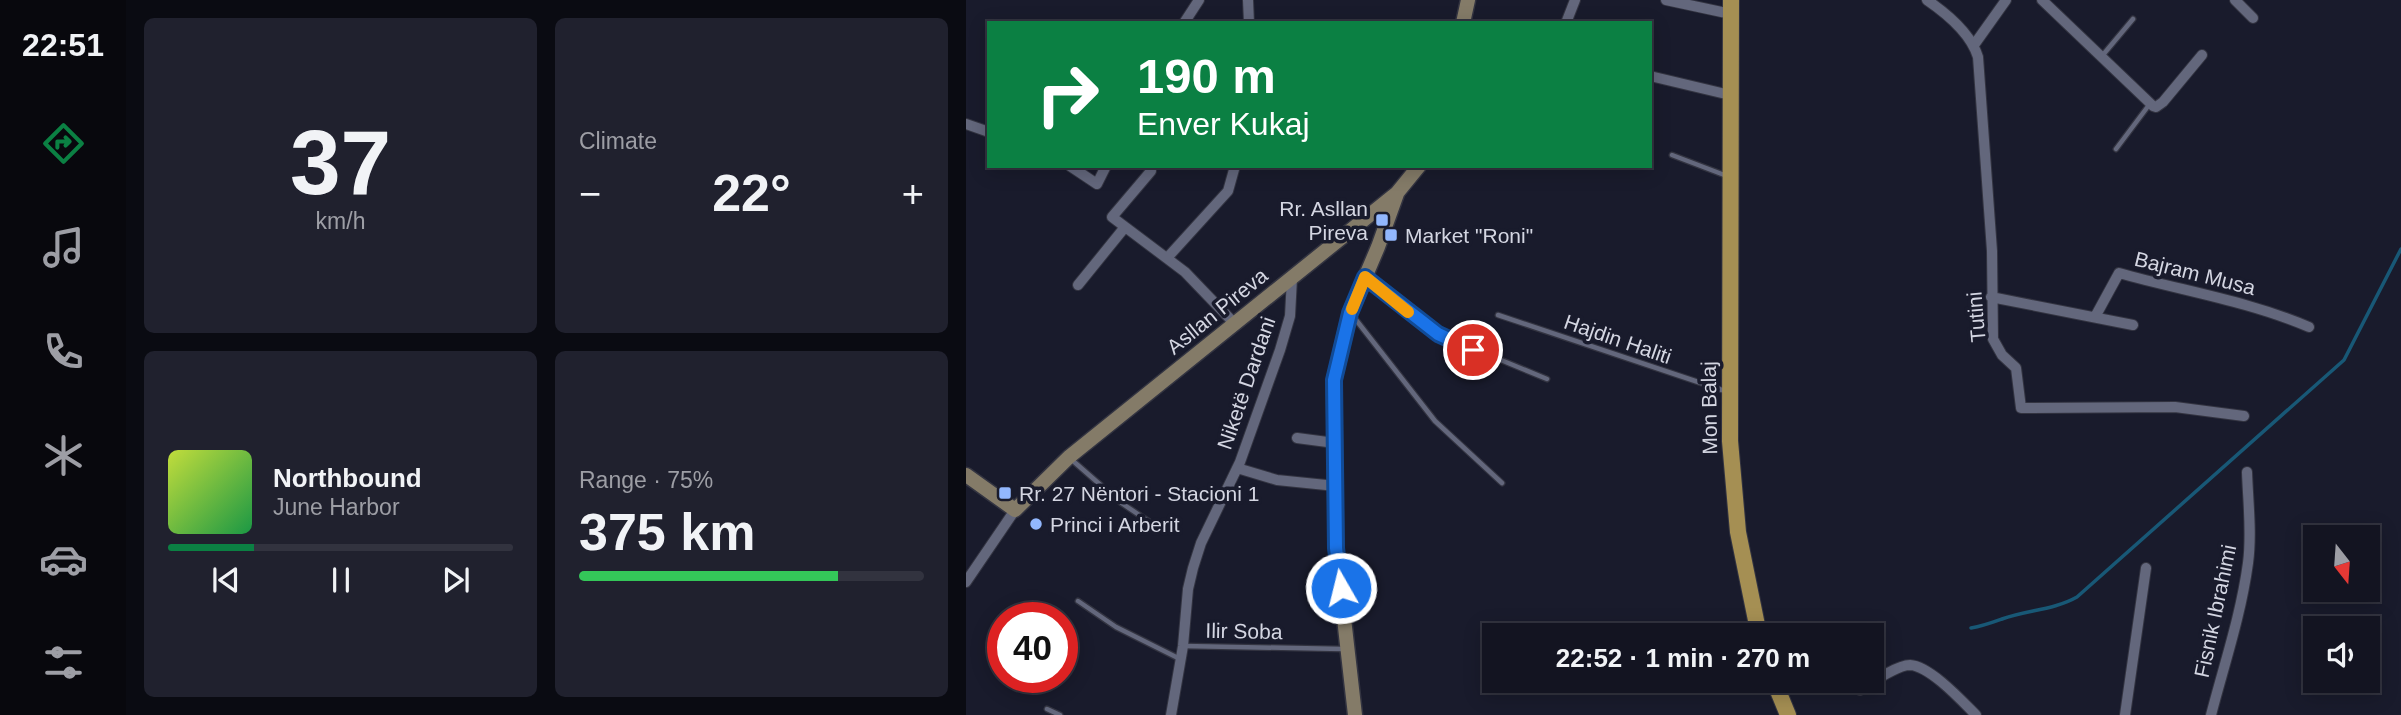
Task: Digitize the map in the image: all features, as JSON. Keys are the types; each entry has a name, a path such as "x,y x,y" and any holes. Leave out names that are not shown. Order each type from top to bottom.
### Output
{"main road":[{"name":"Mon Balaj","path":"1731,7 1730,441 1738,532 1757,623"},
{"path":"1779,693 1788,715"}],"street":[{"path":"1185,21 1199,0"},
{"path":"1248,0 1249,21"},
{"path":"1463,21 1468,0"},
{"path":"1567,21 1575,0"},
{"name":"Mon Balaj","path":"1665,0 1731,7"},
{"path":"1927,0 1939,4 1974,45 2006,0"},
{"path":"2042,0 2149,104 2156,107 2160,106 2202,55"},
{"path":"2235,0 2253,18"},
{"name":"Tutini","path":"1974,45 1978,57 1992,251 1993,339 2002,355 2016,368 2021,408 2175,407 2244,416"},
{"path":"1652,76 1730,95"},
{"path":"966,124 987,131"},
{"path":"1073,168 1097,184 1105,168"},
{"path":"1167,258 1228,191 1234,168"},
{"name":"Asllan Pireva","path":"1015,510 1069,457 1397,192 1417,168"},
{"path":"1151,171 1112,217 1196,282 1234,323"},
{"path":"1355,715 1336,548 1334,380 1350,313 1397,192"},
{"path":"1078,285 1125,227"},
{"name":"Bajram Musa","path":"2095,317 2119,273 2255,307 2309,327"},
{"name":"Niketë Dardani","path":"1171,715 1193,568 1201,543 1237,468 1286,330 1290,316 1292,278"},
{"path":"1991,297 2133,325"},
{"path":"1297,438 1335,443"},
{"path":"1237,468 1277,480 1336,486"},
{"name":"Fisnik Ibrahimi","path":"2211,715 2235,631 2248,564 2250,540 2247,471"},
{"path":"966,475 1015,510 966,582"},
{"path":"2125,715 2146,568"},
{"path":"1884,677 1900,668 1914,666 1939,680 1976,715"}],"lane":[{"path":"2101,57 2133,19"},
{"path":"2116,149 2149,104"},
{"path":"1672,155 1730,177"},
{"path":"1365,277 1438,334 1547,379"},
{"path":"1350,313 1435,421 1502,483"},
{"name":"Hajdin Haliti","path":"1498,315 1729,393"},
{"path":"1069,457 1120,502 1157,527"},
{"path":"1078,601 1116,628 1181,659"},
{"name":"Ilir Soba","path":"1183,646 1347,649"},
{"path":"1047,709 1060,715"}],"waterway":[{"path":"1971,628 2059,605 2077,597 2344,360 2401,249"}],"slow traffic":[{"path":"1352,309 1365,277 1408,312"}],"place":[{"name":"Rr. Asllan Pireva","path":"1382,220"},
{"name":"Market \"Roni\"","path":"1391,235"},
{"name":"Rr. 27 Nëntori - Stacioni 1","path":"1005,493"},
{"name":"Princi i Arberit","path":"1036,524"}],"route":[{"path":"1341,588 1335,528 1334,380 1336,362 1350,313 1365,277 1438,334 1473,350"}]}
